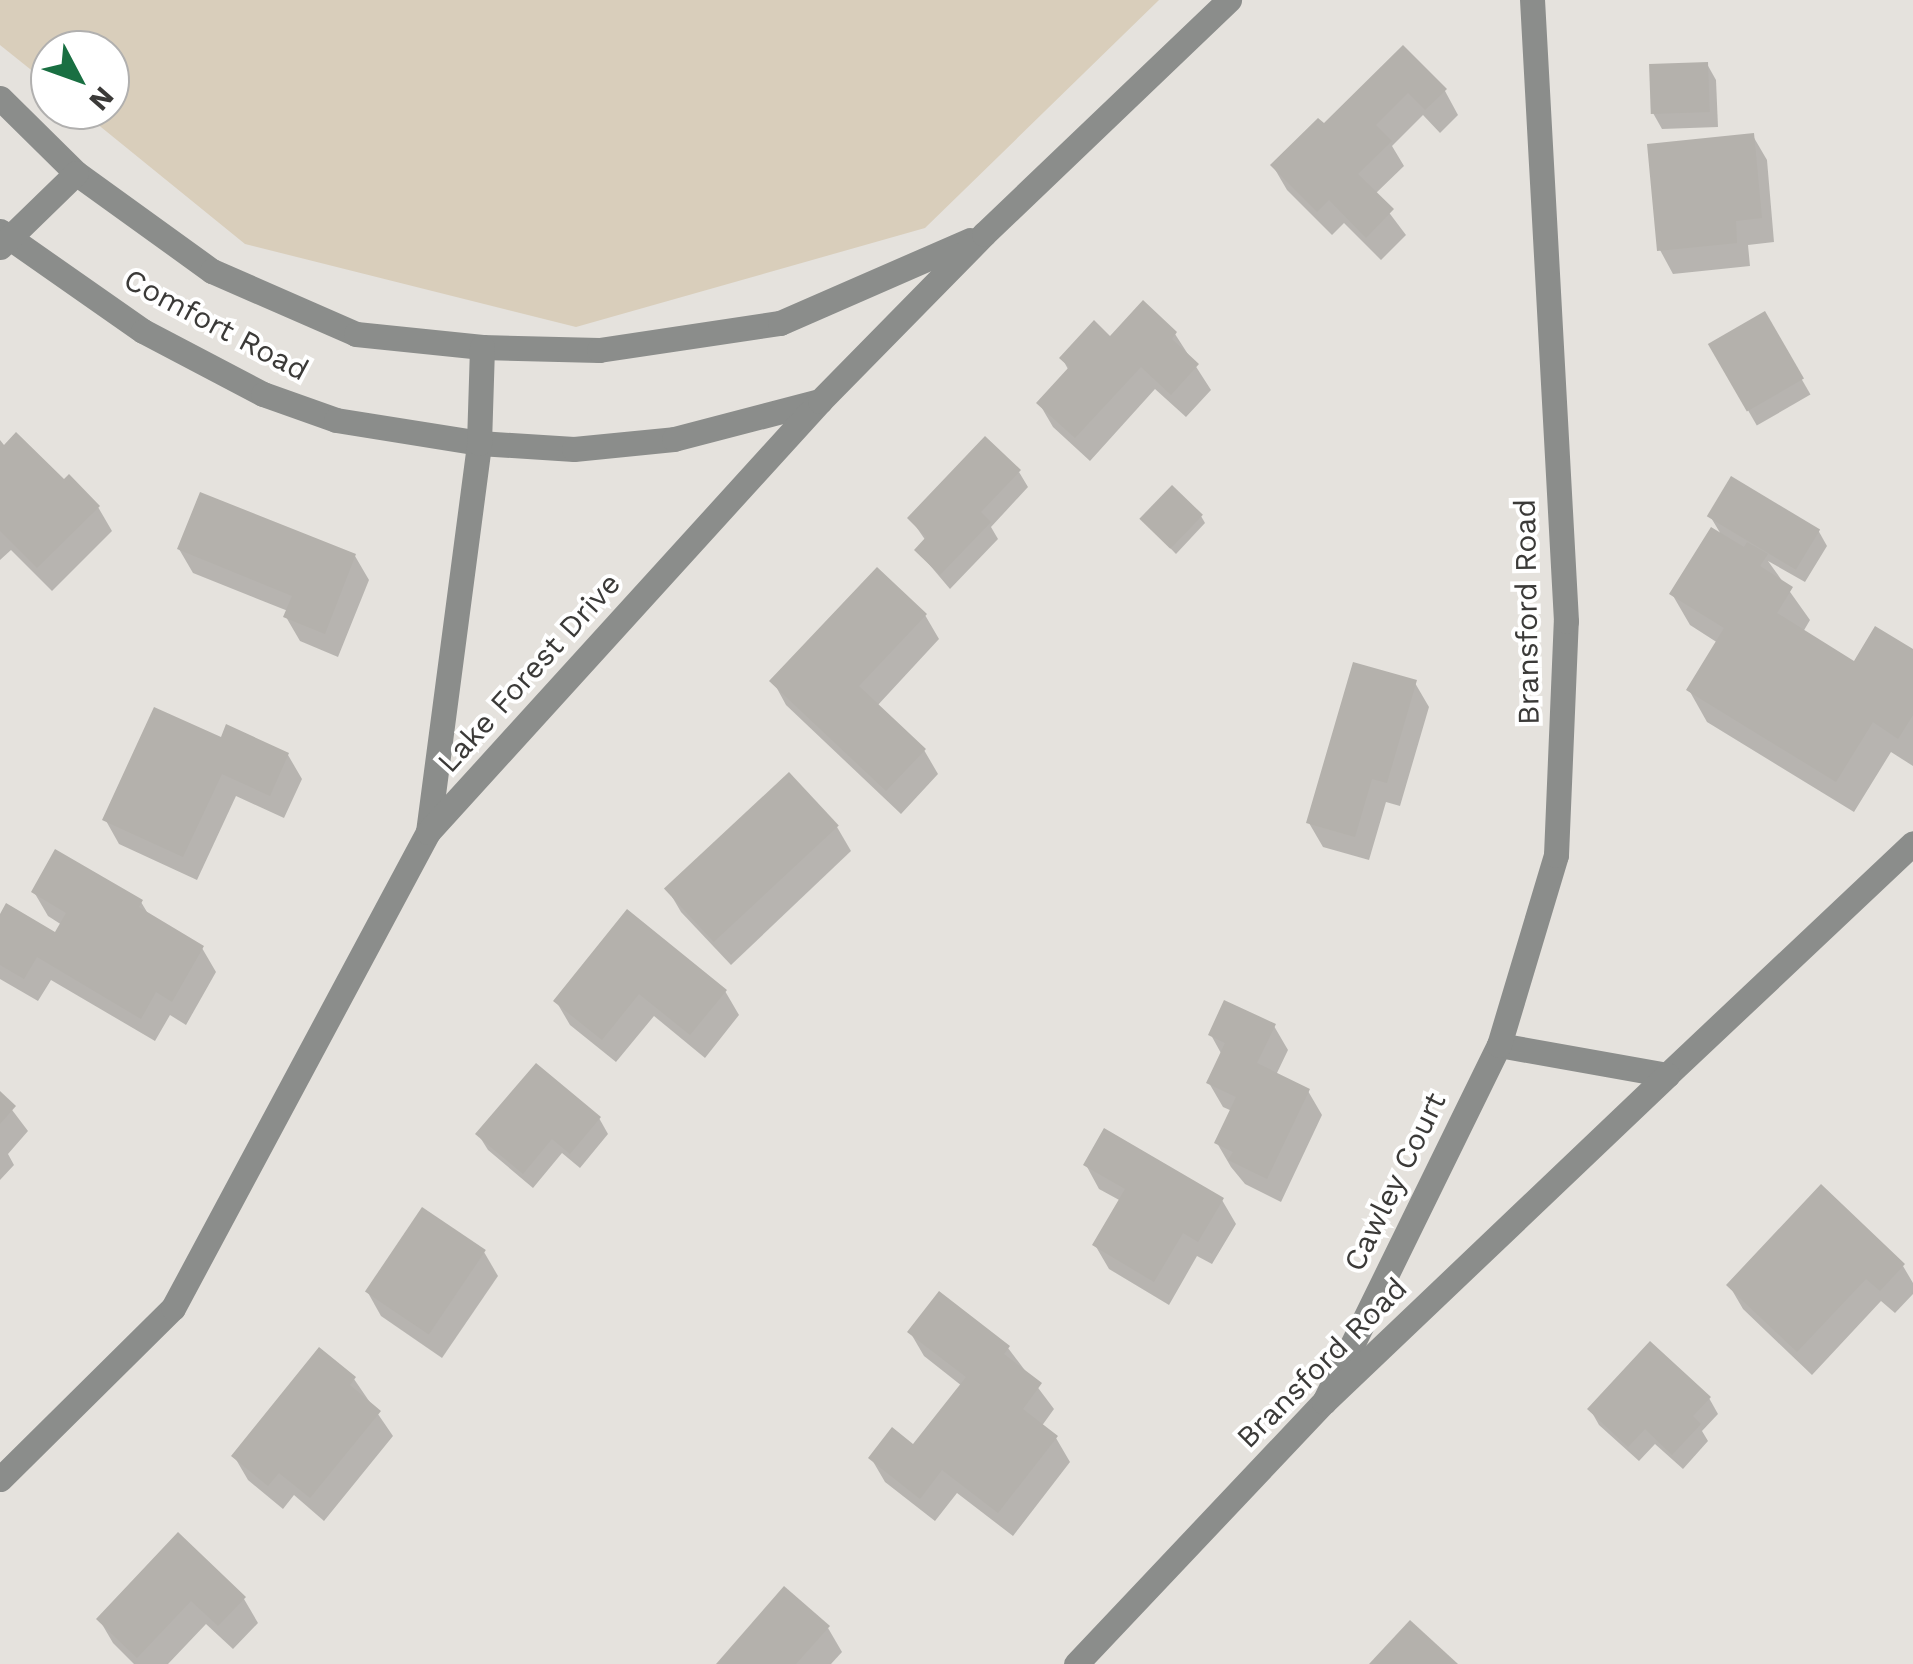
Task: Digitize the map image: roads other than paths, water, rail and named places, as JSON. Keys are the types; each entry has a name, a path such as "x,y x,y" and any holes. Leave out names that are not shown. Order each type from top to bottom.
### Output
{"street":[{"name":"Lake Forest Drive","path":"0,1479 173,1308 428,832 820,402 984,234 1229,0"},
{"name":"Bransford Road","path":"1499,1045 1556,855 1566,621 1532,0"},
{"name":"Comfort Road","path":"2,105 76,172 212,271 356,334 482,347 599,350 780,322 984,234"},
{"path":"3,239 76,172"},
{"name":"Comfort Road","path":"3,239 143,331 263,394 336,420 479,443 574,448 674,439 820,402"},
{"path":"428,832 479,443 482,347"},
{"name":"Bransford Road","path":"1076,1664 1324,1402 1913,843"},
{"path":"1499,1045 1667,1075"},
{"name":"Cawley Court","path":"1324,1402 1499,1045"}]}
